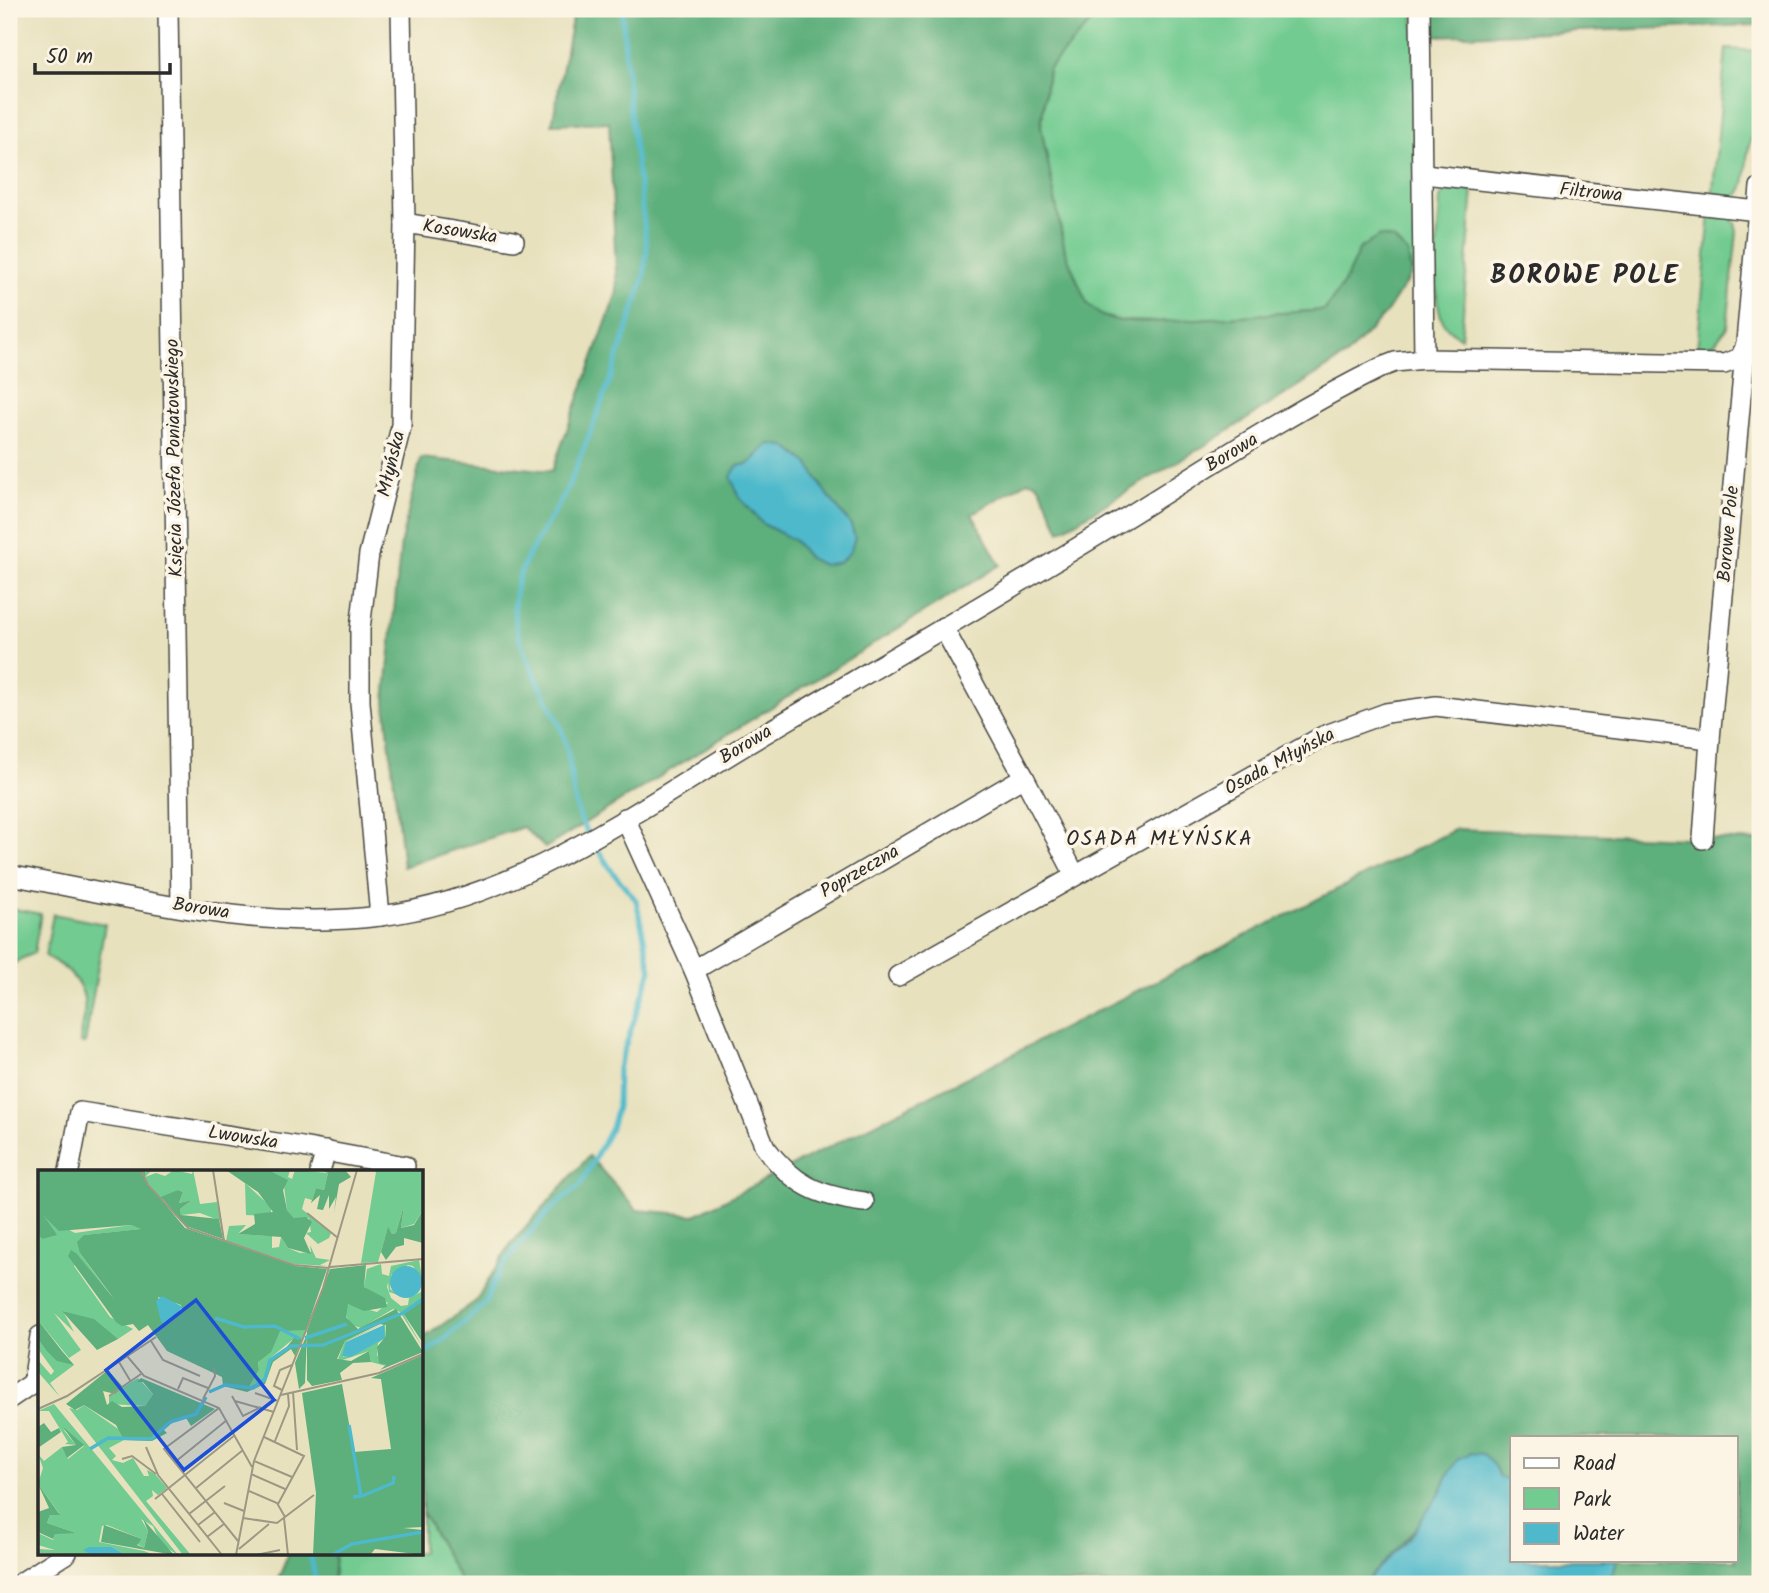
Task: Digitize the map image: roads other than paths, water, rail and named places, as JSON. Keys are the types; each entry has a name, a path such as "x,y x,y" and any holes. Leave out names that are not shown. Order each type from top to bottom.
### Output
{"street":[{"name":"Księcia Józefa Poniatowskiego","path":"168,9 181,907"},
{"name":"Młyńska","path":"380,916 359,702 360,629 369,554 401,427 405,223 401,9"},
{"path":"1420,9 1424,174 1424,359"},
{"name":"Filtrowa","path":"1424,174 1758,211"},
{"name":"Borowe Pole","path":"1703,839 1760,187"},
{"name":"Kosowska","path":"405,223 514,241"},
{"name":"Borowa","path":"9,875 181,907 262,917 317,920 380,916 454,901 533,871 1347,385 1395,362 1424,359 1724,363 1740,358 1747,343"},
{"path":"943,627 1075,875"},
{"name":"Osada Młyńska","path":"898,976 1323,736 1387,713 1436,706 1710,740"},
{"name":"Poprzeczna","path":"694,970 1024,777"},
{"path":"625,818 694,970 765,1147 785,1170 808,1188 835,1198 864,1202"},
{"name":"Lwowska","path":"69,1170 80,1112 405,1166"},
{"path":"320,1170 326,1151"},
{"path":"9,1399 37,1380"},
{"path":"19,1584 65,1554"}],"water":[{"path":"769,444 785,446 808,463 825,492 851,525 855,538 850,552 840,562 823,565 809,558 794,540 763,524 739,497 731,477 737,466 749,464"},
{"path":"1470,1453 1483,1454 1494,1466 1499,1477 1510,1480 1510,1562 1616,1562 1613,1573 1603,1584 1367,1584 1369,1578 1411,1535 1442,1490 1457,1460"}],"waterway":[{"path":"588,834 575,799 564,737 552,707 529,664 518,634 515,598 525,562 572,478 620,353 644,277 647,248 629,102 622,9"},
{"path":"424,1354 484,1305 499,1272 514,1251 550,1210 581,1184 611,1128 617,1107 618,1068 651,970 636,900 593,842"},
{"path":"310,1554 314,1584"}],"district":[{"name":"BOROWE POLE","path":"1585,276"},
{"name":"OSADA MŁYŃSKA","path":"1160,839"}]}
